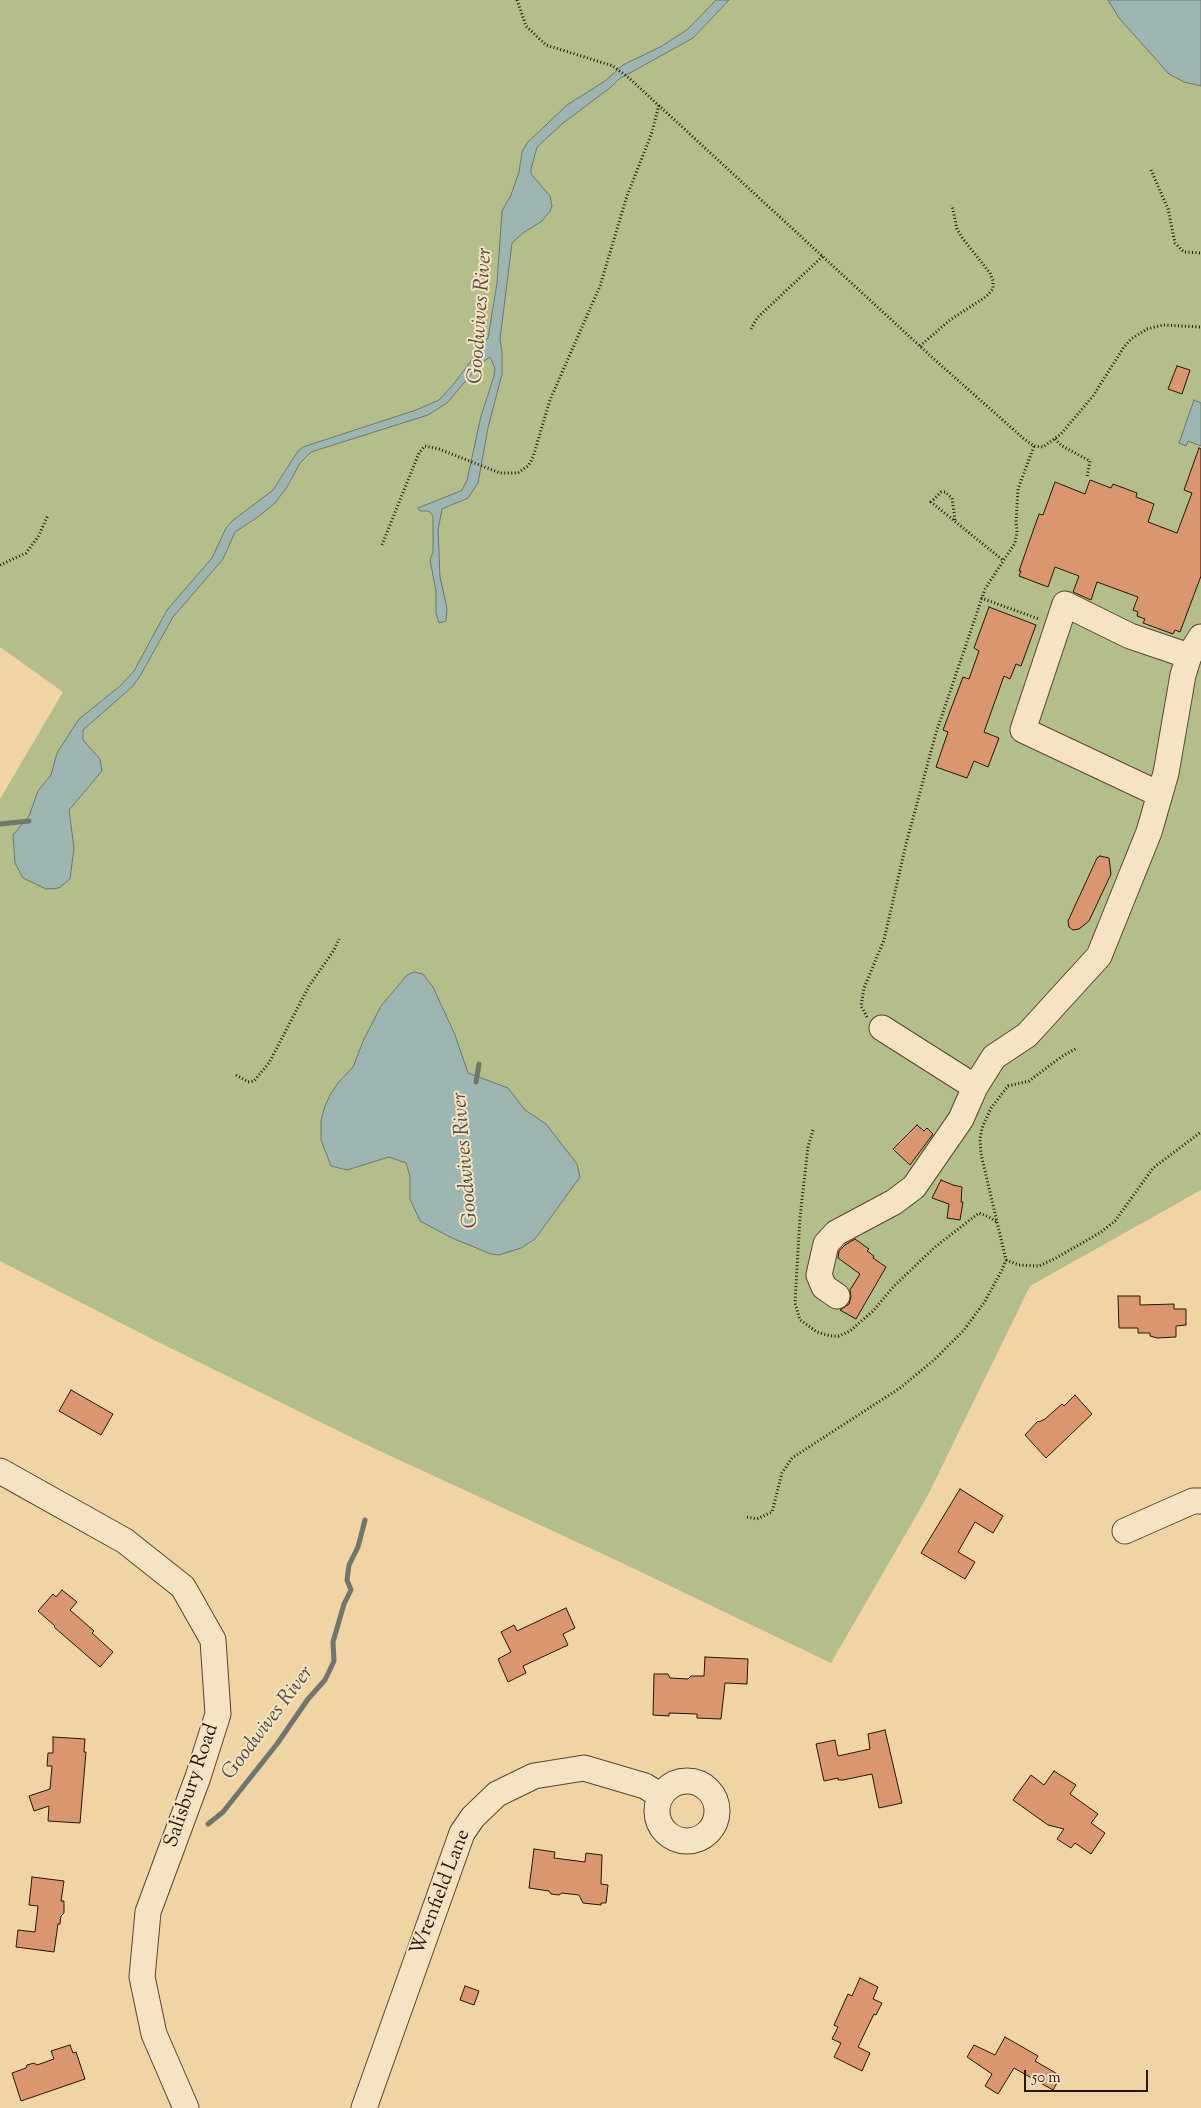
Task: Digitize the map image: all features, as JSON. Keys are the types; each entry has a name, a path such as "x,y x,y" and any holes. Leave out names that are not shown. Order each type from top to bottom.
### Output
{"street":[{"path":"837,1296 824,1287 819,1275 826,1244 836,1233 894,1202 914,1186 962,1119 975,1086 994,1057 1027,1035 1099,956 1149,832 1166,773 1180,689 1195,646 1130,636 1065,604 1023,730 1159,794"},
{"path":"882,1028 975,1086"},
{"name":"Salisbury Road","path":"0,1471 125,1541 176,1581 183,1587 212,1640 218,1714 198,1777 148,1912 142,1977 154,2034 186,2108"},
{"path":"1125,1531 1193,1501 1201,1501"},
{"name":"Wrenfield Lane","path":"364,2108 462,1832 473,1818 497,1794 534,1776 584,1768 646,1786 661,1796"}],"path":[{"path":"517,0 526,26 546,45 613,66 629,78 920,346 1022,438 1034,446 1043,446 1054,439 1085,407 1130,339 1147,329 1163,325 1201,327"},
{"path":"382,545 422,448 425,446 500,474 513,474 529,465 550,400 600,286 626,199 652,132 659,105"},
{"path":"1151,170 1168,209 1175,243 1184,252 1201,254"},
{"path":"920,346 950,320 987,296 993,289 990,273 957,229 952,204"},
{"path":"751,329 757,318 823,256"},
{"path":"1054,439 1062,446 1090,461 1087,477"},
{"path":"882,1028 870,1020 861,1006 864,988 884,940 906,844 936,733 981,598 1015,543 1018,489 1034,446"},
{"path":"955,520 952,498 945,492 941,492 930,502 955,520 1004,561"},
{"path":"0,565 26,553 38,537 48,515"},
{"path":"981,598 1058,626"},
{"path":"236,1075 248,1082 254,1081 260,1075 269,1063 309,986 334,950 339,939"},
{"path":"747,1516 757,1519 772,1512 782,1473 792,1458 900,1388 951,1345 985,1301 1006,1260 981,1154 980,1139 991,1108 1008,1086 1029,1081 1061,1056 1077,1048"},
{"path":"812,1130 808,1147 800,1217 795,1303 800,1320 817,1332 838,1336 850,1331 873,1311 894,1286 934,1247 979,1213 997,1222"},
{"path":"1006,1260 1019,1265 1039,1266 1101,1232 1115,1221 1153,1168 1201,1132"}],"green space":[{"path":"0,0 1201,0 1201,1190 1030,1286 927,1497 831,1663 620,1562 369,1446 150,1338 0,1261 0,799 63,692 0,647"}],"water":[{"path":"716,0 729,0 693,38 619,79 562,124 537,147 531,174 550,196 552,206 542,221 523,233 512,243 500,339 502,374 488,428 478,483 468,498 442,509 438,530 440,577 447,608 446,621 439,623 436,613 436,591 430,560 433,552 433,516 429,511 420,511 418,508 462,490 467,480 481,416 494,376 495,368 490,357 480,364 447,403 428,415 311,452 300,463 287,487 275,503 235,532 223,559 173,617 133,686 83,730 83,740 100,759 102,771 69,810 74,848 70,879 59,888 46,889 23,878 15,863 13,835 29,816 38,791 51,775 57,753 79,719 120,686 134,671 167,610 212,558 226,528 232,521 273,490 298,451 303,447 416,410 439,400 453,385 488,338 497,283 502,211 511,195 519,172 522,152 527,143 567,105 605,81 623,65 662,46 688,29"},
{"path":"1108,0 1201,0 1201,86 1184,82 1169,74 1119,18"},
{"path":"1194,400 1201,403 1201,446 1188,441 1186,446 1179,443"},
{"path":"414,972 423,974 433,987 455,1035 468,1073 508,1088 525,1110 546,1124 577,1164 580,1177 535,1239 521,1248 499,1255 491,1254 452,1238 420,1221 410,1199 410,1176 406,1163 389,1157 347,1170 331,1166 321,1140 321,1120 325,1106 338,1083 353,1067 364,1039 381,1006 407,975"}],"building":[{"path":"1177,366 1190,370 1182,394 1168,389"},
{"path":"1199,448 1201,449 1201,576 1180,632 1175,630 1173,634 1143,623 1145,619 1137,616 1138,612 1133,610 1138,597 1097,582 1091,600 1073,592 1079,576 1055,567 1048,587 1019,576 1021,571 1019,571 1039,514 1043,515 1055,482 1085,494 1090,480 1111,488 1113,484 1137,493 1136,497 1154,504 1148,522 1177,533 1192,493 1184,490"},
{"path":"989,607 1036,625 1021,666 1016,664 1010,679 1004,676 984,732 999,738 988,767 974,761 967,778 936,767 948,732 943,730 963,677 969,679 979,651 974,648"},
{"path":"1100,856 1109,858 1111,874 1089,921 1079,929 1073,930 1069,927 1068,921 1097,858"},
{"path":"917,1125 924,1131 927,1128 933,1134 910,1165 893,1149"},
{"path":"941,1180 962,1187 961,1202 963,1202 960,1220 947,1218 949,1204 932,1198"},
{"path":"855,1239 869,1249 867,1251 874,1256 873,1258 886,1267 856,1319 840,1310 849,1304 850,1290 860,1274 838,1258 839,1251"},
{"path":"1118,1296 1140,1296 1140,1305 1174,1304 1174,1309 1186,1309 1186,1325 1176,1326 1176,1337 1157,1338 1150,1336 1150,1333 1138,1333 1138,1328 1119,1328"},
{"path":"71,1390 113,1414 101,1435 59,1411"},
{"path":"1075,1395 1092,1414 1046,1458 1025,1435 1038,1421 1045,1419 1062,1404 1064,1406"},
{"path":"960,1489 1003,1516 993,1533 975,1522 958,1552 975,1562 965,1579 921,1553"},
{"path":"62,1590 77,1602 70,1610 94,1631 92,1633 113,1652 100,1667 38,1611 53,1594 56,1597"},
{"path":"566,1608 575,1628 563,1634 568,1645 523,1666 526,1673 508,1682 498,1659 511,1652 501,1632 514,1625 517,1631"},
{"path":"705,1657 748,1659 747,1684 725,1683 721,1719 697,1718 697,1714 669,1713 669,1716 653,1715 654,1674 668,1674 670,1678 688,1679 691,1676 704,1676"},
{"path":"885,1730 902,1803 879,1808 872,1774 843,1780 838,1780 838,1778 824,1781 816,1744 835,1740 838,1756 870,1749 868,1734"},
{"path":"53,1737 85,1739 84,1752 86,1752 80,1823 48,1821 49,1806 34,1811 29,1796 50,1789 52,1766 47,1766 48,1753 53,1753"},
{"path":"1054,1771 1076,1785 1070,1794 1098,1814 1091,1823 1105,1833 1091,1854 1075,1843 1071,1848 1057,1839 1064,1829 1048,1825 1013,1800 1031,1775 1044,1785"},
{"path":"534,1849 555,1852 554,1858 585,1862 586,1853 602,1855 601,1884 608,1885 606,1903 601,1903 601,1905 583,1903 579,1895 551,1894 549,1891 529,1888"},
{"path":"32,1877 64,1881 61,1901 64,1901 64,1913 61,1916 60,1924 58,1924 54,1952 16,1947 18,1930 35,1932 38,1906 29,1905"},
{"path":"860,1978 878,1987 873,1999 882,2003 876,2015 874,2014 858,2047 870,2053 862,2071 834,2057 841,2043 832,2039 838,2027 834,2025 848,1994 852,1996"},
{"path":"465,1986 479,1991 474,2005 460,2000"},
{"path":"1005,2037 1038,2056 1035,2061 1061,2076 1053,2090 1014,2068 998,2094 985,2086 992,2074 967,2057 974,2045 995,2055"},
{"path":"70,2045 73,2053 76,2052 85,2079 21,2101 12,2073 26,2068 27,2065 34,2063 37,2065 54,2059 51,2051"}],"waterway":[{"path":"0,824 29,821"},
{"name":"Goodwives River","path":"476,1082 479,1064"},
{"name":"Goodwives River","path":"208,1824 223,1812 277,1744 308,1699 325,1680 334,1661 333,1642 344,1604 351,1590 347,1580 349,1565 358,1547 365,1520"}]}
